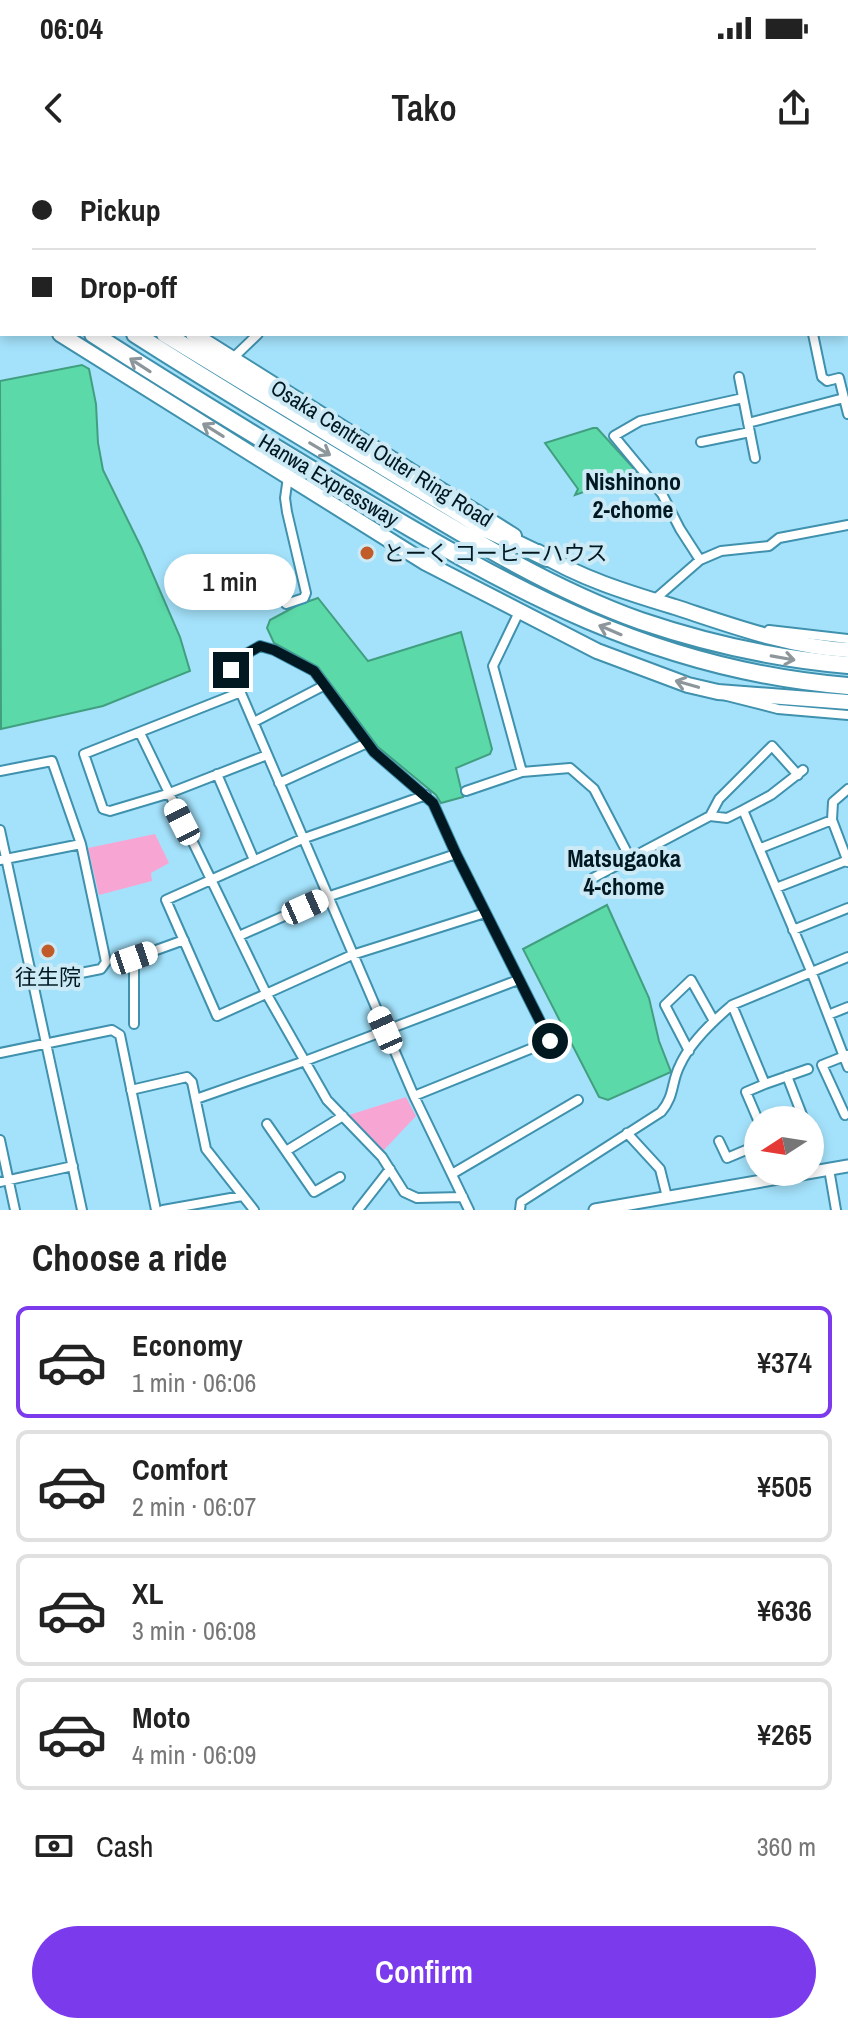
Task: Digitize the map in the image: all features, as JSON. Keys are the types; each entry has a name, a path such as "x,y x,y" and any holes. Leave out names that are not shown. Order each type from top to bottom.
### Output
{"highway":[{"name":"Hanwa Expressway","path":"96,336 173,386 415,531 522,591 632,639 745,673 848,686"},
{"name":"Hanwa Expressway","path":"138,336 440,520 520,566 583,596 638,620 709,642 799,661 848,665"},
{"path":"168,336 484,528 547,558"}],"main road":[{"path":"63,336 426,563 597,651 688,685 718,692 848,702"},
{"name":"Osaka Central Outer Ring Road","path":"196,336 547,558 599,581 729,625 786,640 848,650"}],"street":[{"path":"232,359 256,336"},
{"path":"813,336 822,377 827,381 839,378 848,414"},
{"path":"739,377 755,458"},
{"path":"700,560 662,494 614,436 640,421 743,398"},
{"path":"701,442 844,398"},
{"path":"286,604 304,598 306,593 287,512 288,477"},
{"path":"654,601 700,560 721,551 769,546 779,538 848,525"},
{"path":"519,612 493,666 522,772"},
{"path":"729,625 848,639"},
{"path":"414,1096 550,1041 433,803 374,752 314,671 260,646 232,662 231,670 414,1096 469,1210"},
{"path":"254,722 325,685"},
{"path":"241,692 84,754 103,809 110,811 167,794 267,755"},
{"path":"718,692 733,700 778,709 848,715"},
{"path":"140,733 266,993 327,1100 382,1157 404,1192 417,1198 463,1197"},
{"path":"279,783 367,743"},
{"path":"593,878 710,816 719,799 772,746 800,773 771,795 727,818 710,816"},
{"path":"0,771 52,761 81,844 106,962 101,969 31,983"},
{"path":"466,791 522,772 570,768 594,789 630,858"},
{"path":"217,774 254,860"},
{"path":"776,888 848,860 832,820 833,802 848,789"},
{"path":"426,795 302,839 166,900 217,1016 352,955 485,913"},
{"path":"743,810 848,1067"},
{"path":"761,848 832,820"},
{"path":"0,830 3,859 82,1210"},
{"path":"3,859 81,844"},
{"path":"239,936 327,897 456,854"},
{"path":"793,930 848,908"},
{"path":"134,1024 134,958 184,940"},
{"path":"520,1210 521,1202 661,1112 669,1103 679,1065 714,1021 732,1005 848,957"},
{"path":"196,1099 518,980"},
{"path":"689,1051 665,1005 691,980 714,1021"},
{"path":"732,1005 765,1084"},
{"path":"828,1015 848,1007"},
{"path":"0,1053 112,1030 120,1035 156,1210"},
{"path":"845,1115 822,1065 846,1056"},
{"path":"752,1106 746,1092 808,1069"},
{"path":"787,1076 799,1106"},
{"path":"131,1090 187,1077 192,1082 206,1149 254,1210"},
{"path":"452,1174 578,1100"},
{"path":"286,1151 343,1116"},
{"path":"267,1124 314,1192 340,1177"},
{"path":"627,1133 660,1169 667,1197"},
{"path":"0,1140 4,1181 15,1210"},
{"path":"719,1141 727,1158 744,1151"},
{"path":"4,1181 73,1166"},
{"path":"596,1210 848,1166"},
{"path":"358,1210 390,1169"},
{"path":"829,1169 836,1210"},
{"path":"163,1210 242,1196"}],"shaded area":[{"path":"82,365 89,369 96,404 103,470 180,637 190,671 103,706 1,729 0,381"},
{"path":"597,428 638,473 575,495 578,489 545,443"},
{"path":"318,598 368,661 461,632 492,749 490,754 456,768 463,797 441,803 436,795 378,747 318,667 274,643 267,628 270,620"},
{"path":"155,834 169,863 151,873 152,881 99,895 88,848"},
{"path":"607,905 649,998 659,1041 671,1072 608,1100 599,1097 523,949"},
{"path":"406,1097 416,1116 383,1151 349,1115"}],"place":[{"name":"とーく コーヒーハウス","path":"367,553"},
{"name":"往生院","path":"48,951"}],"district":[{"name":"Nishinono 2-chome","path":"633,496"},
{"name":"Matsugaoka 4-chome","path":"624,873"}],"route":[{"path":"231,670 232,662 260,646 314,671 374,752 433,803 550,1041"}]}
